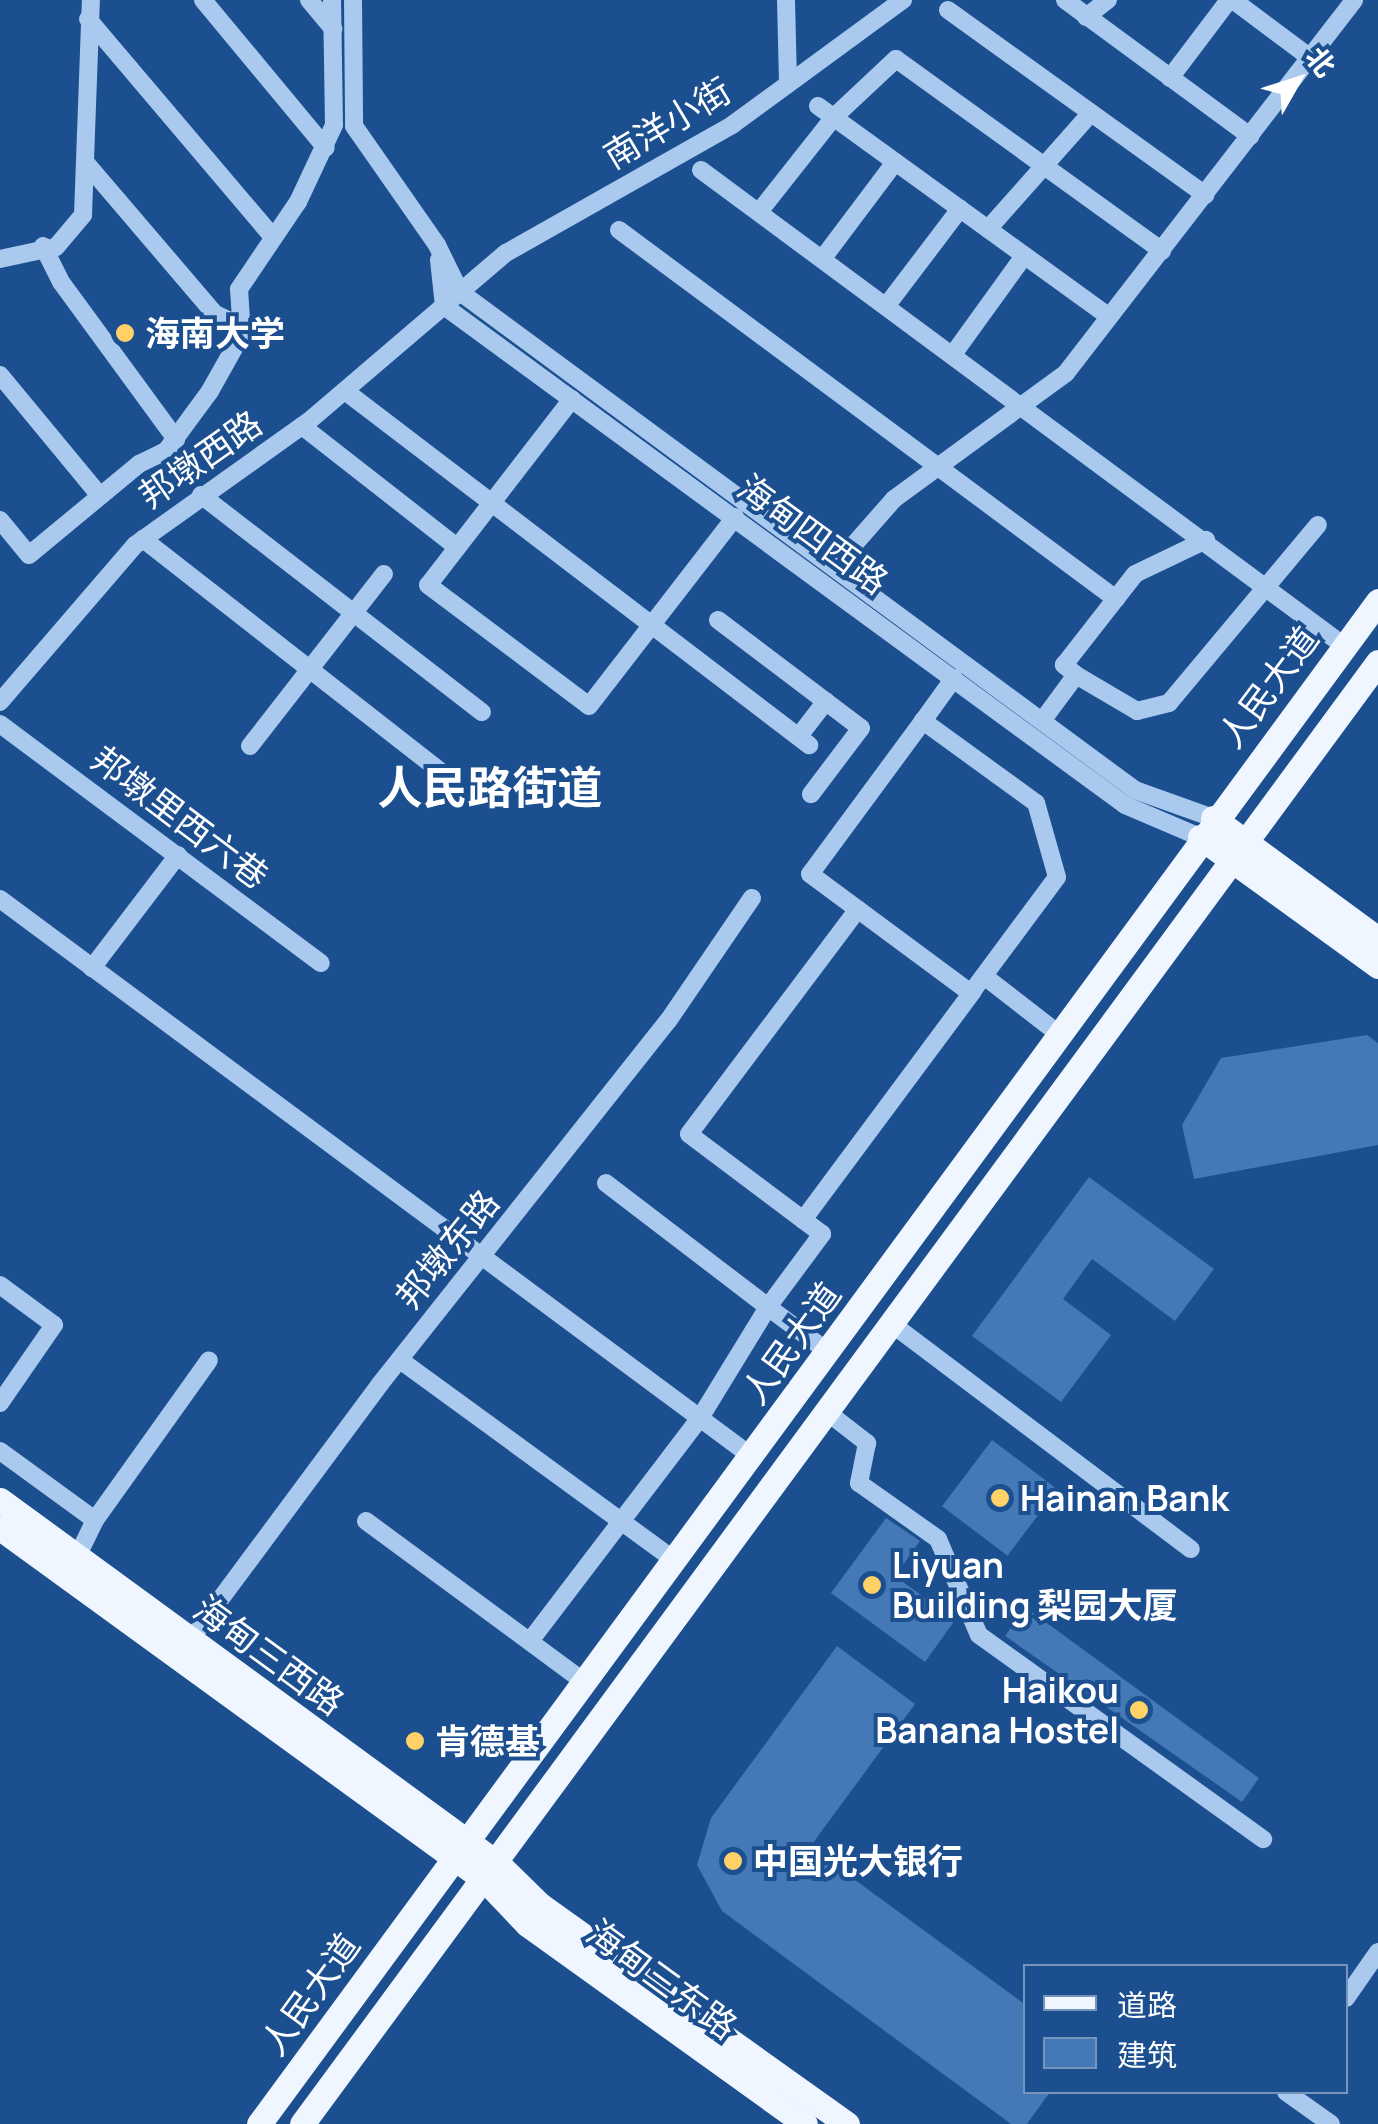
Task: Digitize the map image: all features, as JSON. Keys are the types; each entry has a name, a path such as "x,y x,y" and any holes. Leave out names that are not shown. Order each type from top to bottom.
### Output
{"main road":[{"name":"人民大道","path":"259,2124 1060,1035 1207,828 1378,602"},
{"name":"人民大道","path":"302,2124 492,1873 1378,662"},
{"path":"1207,828 1378,966"},
{"path":"1240,853 1378,940"},
{"name":"海甸三西路","path":"0,1500 190,1640 459,1849"},
{"name":"海甸三西路","path":"0,1528 492,1873"},
{"path":"492,1873 847,2124"},
{"name":"海甸三东路","path":"492,1873 526,1924 805,2124"}],"street":[{"path":"203,0 326,148"},
{"path":"309,0 333,29"},
{"path":"0,520 29,555 176,439 243,327 237,296 326,148 336,106 332,0"},
{"name":"海甸四西路","path":"353,0 354,126 437,245 460,292 836,564 1136,790 1207,828"},
{"path":"786,0 788,84"},
{"name":"南洋小街","path":"460,292 506,253 670,162 788,84 903,0"},
{"path":"1065,0 1250,136"},
{"path":"1086,17 1108,0"},
{"path":"1170,78 1231,0 1312,60"},
{"path":"836,564 880,513 937,466 1027,406 1066,373 1312,60 1354,0"},
{"path":"88,9 272,236"},
{"path":"0,260 44,249 60,236 77,212 86,162 88,9"},
{"path":"948,10 1205,195"},
{"path":"759,212 834,117 896,59 1162,251"},
{"path":"818,106 1109,317"},
{"path":"988,230 1092,114"},
{"path":"86,162 215,314 243,327"},
{"path":"823,258 895,162"},
{"path":"701,170 1027,406 1343,645"},
{"path":"887,305 960,209"},
{"path":"620,230 1116,599"},
{"name":"海甸四西路","path":"437,245 444,306 1124,805 1207,828"},
{"path":"0,252 44,249"},
{"path":"44,249 176,439"},
{"path":"954,353 1024,256"},
{"name":"邦墩西路","path":"0,702 143,539 302,426 460,292"},
{"path":"0,375 100,496"},
{"path":"345,391 804,741 826,701"},
{"path":"572,399 428,586 589,706 735,518"},
{"path":"302,426 458,547"},
{"path":"201,495 482,712"},
{"path":"1206,540 1135,574 1064,665 1137,711 1155,710 1181,693 1263,584 1318,525"},
{"path":"143,539 451,780"},
{"path":"250,746 384,574"},
{"path":"718,620 861,728 811,794"},
{"path":"1042,721 1076,675"},
{"path":"954,678 810,874 973,991"},
{"path":"803,1220 1057,876 1036,803 923,721"},
{"name":"邦墩里西六巷","path":"0,724 322,963"},
{"path":"92,968 178,855"},
{"name":"邦墩东路","path":"190,1640 400,1360 668,1021 752,898"},
{"path":"0,899 751,1456"},
{"path":"530,1641 624,1523 700,1418 768,1307 822,1234 689,1134 858,909"},
{"path":"984,976 1060,1035"},
{"path":"606,1183 828,1352"},
{"path":"0,1285 54,1325 0,1403"},
{"path":"892,1324 1191,1548"},
{"path":"77,1558 94,1520 209,1360"},
{"path":"400,1360 674,1560"},
{"path":"827,1412 867,1442 859,1483 938,1539 980,1634 1263,1839"},
{"path":"0,1451 94,1520"},
{"path":"366,1522 584,1680"},
{"path":"1348,1995 1378,1952"},
{"path":"1289,2094 1331,2124"}],"building":[{"path":"1367,1035 1378,1043 1378,1145 1194,1179 1182,1125 1221,1058"},
{"path":"1089,1177 1214,1269 1175,1321 1092,1259 1063,1299 1111,1335 1061,1402 972,1336"},
{"name":"Hainan Bank","path":"992,1440 1057,1489 1008,1556 942,1506"},
{"name":"Liyuan Building 梨园大厦","path":"886,1518 920,1541 895,1576 955,1620 925,1662 831,1593"},
{"path":"1025,1607 1259,1778 1242,1802 1005,1636"},
{"path":"837,1646 915,1704 810,1847 1023,2003 1023,2094 1049,2094 1027,2124 1011,2124 722,1911 697,1865 711,1818"}],"place":[{"name":"海南大学","path":"125,333"},
{"name":"Hainan Bank","path":"1000,1498"},
{"name":"Liyuan Building 梨园大厦","path":"872,1585"},
{"name":"Haikou Banana Hostel","path":"1139,1710"},
{"name":"肯德基","path":"415,1741"},
{"name":"中国光大银行","path":"733,1861"}],"district":[{"name":"人民路街道","path":"490,788"}]}
